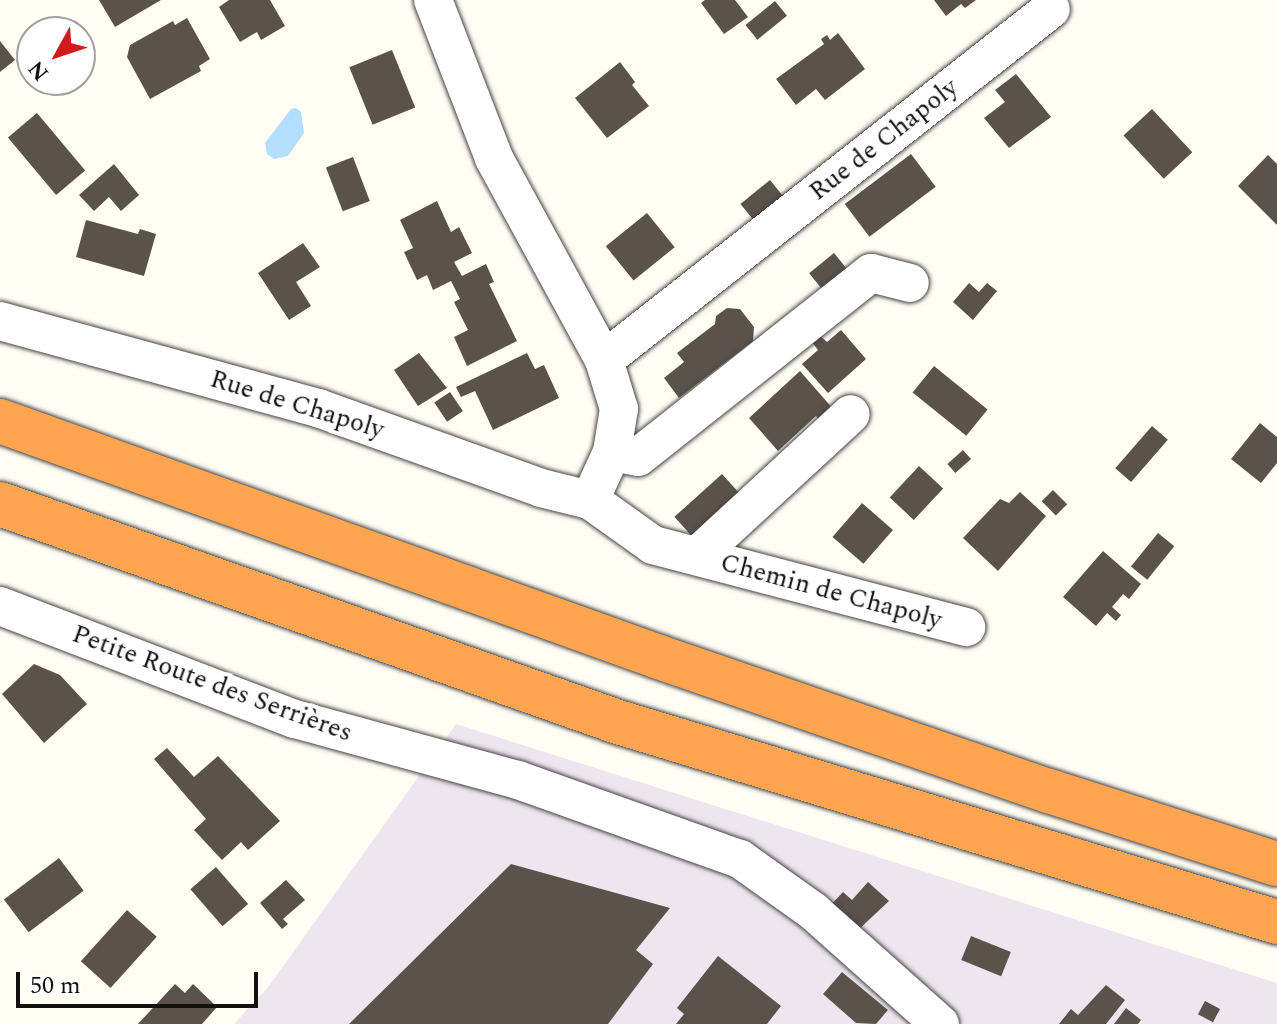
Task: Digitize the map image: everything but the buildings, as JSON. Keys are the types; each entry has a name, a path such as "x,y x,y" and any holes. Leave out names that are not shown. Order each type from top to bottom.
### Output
{"highway":[{"path":"0,421 644,652 1049,791 1277,864"},
{"path":"0,504 618,722 1277,922"}],"street":[{"path":"433,0 494,158 604,360 619,409 612,452 590,500"},
{"name":"Rue de Chapoly","path":"604,360 1051,9"},
{"path":"612,452 638,457 871,273 910,283"},
{"name":"Rue de Chapoly","path":"0,321 318,408 541,488 590,500 653,545 697,556"},
{"path":"697,556 851,414"},
{"name":"Chemin de Chapoly","path":"697,556 966,627"},
{"name":"Petite Route des Serrières","path":"0,606 295,719 518,780 740,859 813,911 940,1024"}],"shaded area":[{"path":"456,724 1277,983 1277,1024 234,1024 269,986"}],"water":[{"path":"291,109 301,112 304,133 288,156 274,159 267,154 265,143"}]}
